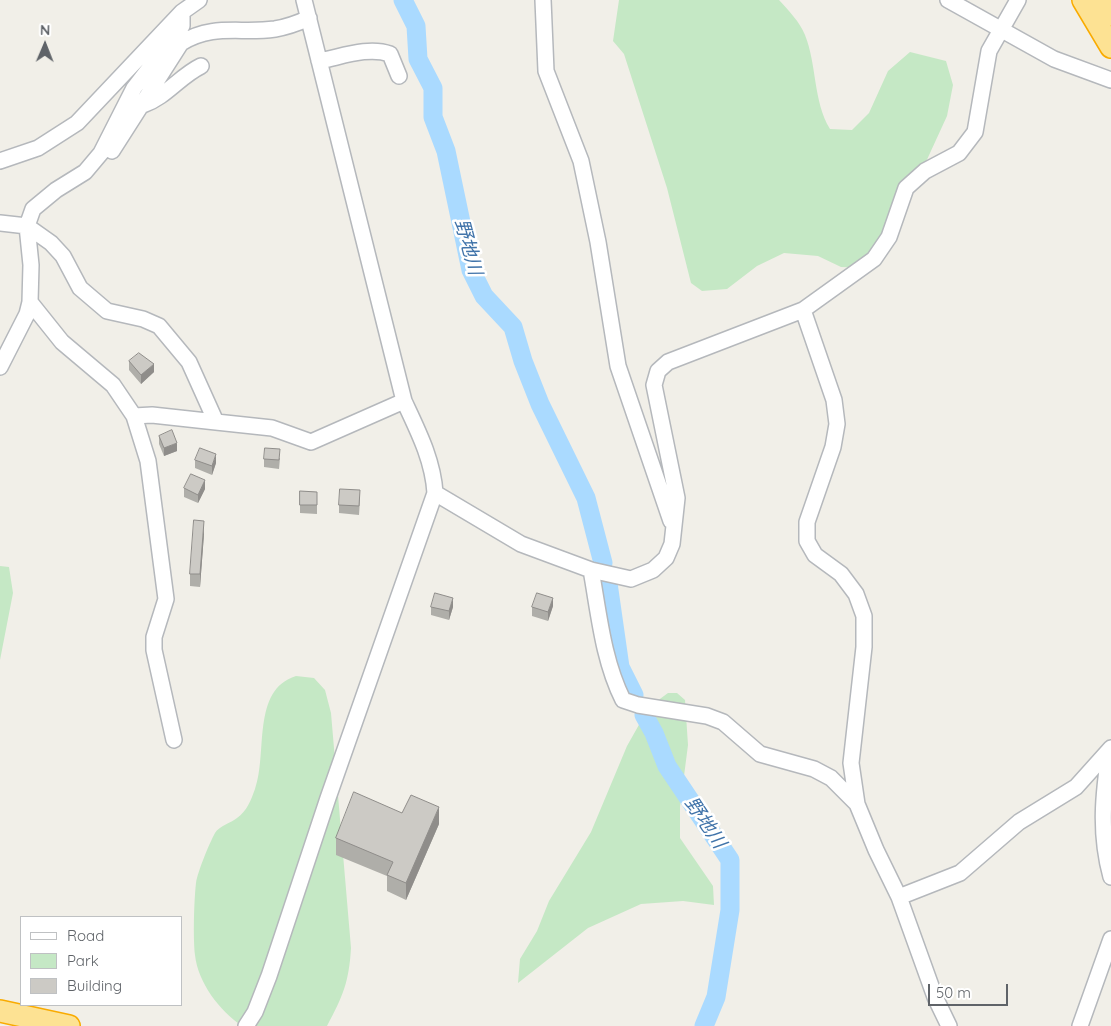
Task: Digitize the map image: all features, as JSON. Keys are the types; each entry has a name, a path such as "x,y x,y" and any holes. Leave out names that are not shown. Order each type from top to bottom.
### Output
{"highway":[{"path":"1083,0 1111,47"},
{"path":"1101,0 1111,15"},
{"path":"0,1011 69,1026"}],"street":[{"path":"0,161 38,148 77,123 182,12 199,0"},
{"path":"246,1026 255,1012 269,976 328,798 435,493 434,475 428,457 404,402 304,0"},
{"path":"543,0 546,71 581,161 598,242 618,366 673,527"},
{"path":"948,0 1054,59 1111,80"},
{"path":"435,493 521,544 591,570 631,579 653,570 666,558 672,544 677,498 654,384 658,372 668,362 803,310 874,259 889,236 906,188 925,171 958,153 975,132 989,51 1018,0"},
{"path":"0,367 27,314 30,302 31,265 27,226 33,209 56,190 85,172 101,153 134,88 182,26 182,12"},
{"path":"94,161 101,163 108,158 181,44 195,35 209,31 274,29 309,18"},
{"path":"319,61 371,51 381,51 390,54 399,76"},
{"path":"141,105 153,101 189,72 201,66"},
{"path":"0,223 27,226 51,243 63,256 80,288 107,311 143,319 159,326 190,362 216,422"},
{"path":"30,302 62,342 113,384 134,416 148,461 166,599 154,637 154,650 174,740"},
{"path":"803,310 834,400 837,424 833,447 807,522 807,540 815,555 841,574 856,594 864,616 864,648 851,763 857,804 876,850 900,897 935,997 949,1026"},
{"path":"134,416 152,415 272,428 312,442 404,402"},
{"path":"591,570 606,655 614,682 623,700 638,705 707,716 723,722 760,754 814,769 831,778 857,804"},
{"path":"900,897 960,873 1019,822 1076,787 1110,749"},
{"path":"1110,749 1103,798 1104,850 1111,877"},
{"path":"1080,1026 1111,939"}],"green space":[{"path":"619,0 779,0 797,21 805,35 812,58 821,107 830,129 852,130 869,113 888,71 910,52 946,61 953,85 947,116 891,238 868,268 841,267 818,256 784,253 757,266 727,289 702,291 691,283 667,188 624,54 613,41"},
{"path":"0,566 9,567 13,593 0,660"},
{"path":"296,676 314,678 325,690 331,713 351,948 349,970 341,997 327,1026 242,1026 226,1013 211,995 205,986 197,965 194,929 196,883 215,833 219,828 234,820 246,809 255,789 259,774 264,724 272,694 282,683"},
{"path":"668,693 677,693 685,700 688,745 680,807 680,838 713,886 714,905 683,901 641,904 588,928 518,983 520,959 537,931 549,901 591,832 627,746 649,707"}],"building":[{"path":"139,353 154,364 141,375 129,361"},
{"path":"172,430 177,443 164,448 159,436"},
{"path":"200,448 216,454 212,466 195,460"},
{"path":"265,448 280,449 279,460 264,459"},
{"path":"191,474 205,480 198,495 184,488"},
{"path":"340,489 360,490 359,506 339,505"},
{"path":"300,491 317,492 317,505 300,505"},
{"path":"194,520 204,521 200,574 190,574"},
{"path":"435,593 453,598 449,611 431,607"},
{"path":"537,593 553,598 548,612 532,607"},
{"path":"354,792 402,813 411,795 439,807 406,883 387,875 393,862 336,838"}],"waterway":[{"name":"野地川","path":"403,0 416,26 418,59 433,88 433,117 446,151 471,270 484,296 513,327 523,361 540,404 586,498 603,563"},
{"name":"野地川","path":"608,583 620,667 634,695"},
{"name":"野地川","path":"644,715 654,733 667,766 730,860 730,910 716,997 704,1026"}]}
